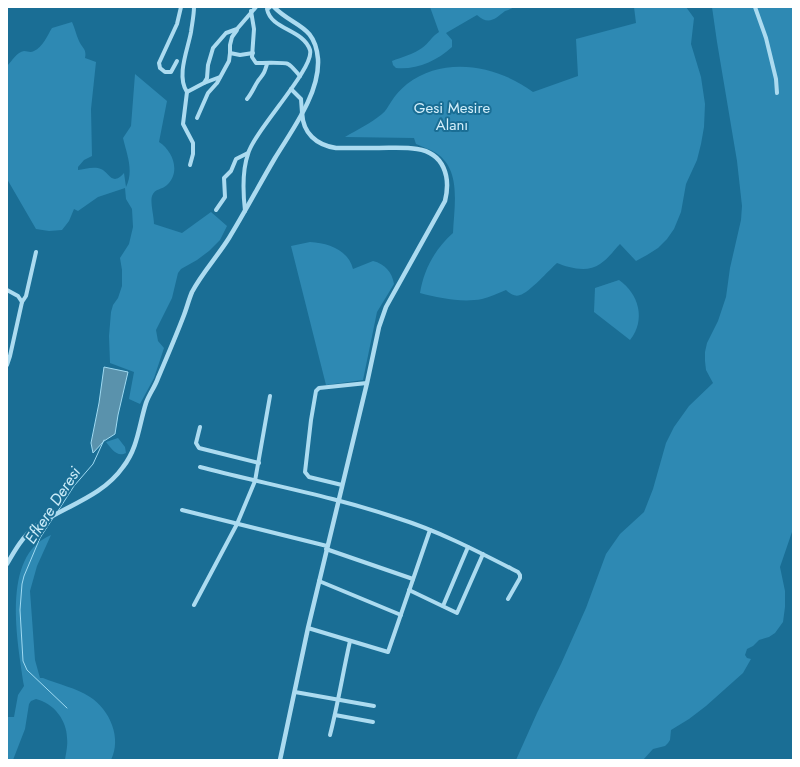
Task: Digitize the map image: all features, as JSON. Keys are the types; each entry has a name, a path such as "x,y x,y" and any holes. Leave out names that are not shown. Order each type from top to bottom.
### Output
{"street":[{"path":"177,61 171,72 165,72 160,68 159,63 177,24 181,7"},
{"path":"190,165 193,154 193,143 183,124 187,92 183,79 184,58 191,34 194,7"},
{"path":"245,211 243,198 244,176 248,152 262,128 300,76 309,56 310,50 296,34 279,25 270,17 267,9 270,7"},
{"path":"7,564 18,544 35,527 89,497 107,483 123,467 135,447 146,402 158,379 192,294 202,275 216,258 245,211 312,93 318,59 314,42 304,27 274,7"},
{"path":"755,7 766,38 776,79 777,94"},
{"path":"254,8 252,57 256,62 267,64 287,63 300,76"},
{"path":"197,118 208,93 217,83 228,61 232,37 254,8"},
{"path":"204,83 213,48 226,33 237,29"},
{"path":"230,53 240,55 253,53"},
{"path":"247,98 264,74 267,64"},
{"path":"187,92 220,77"},
{"path":"280,760 326,548 339,501 367,383 377,333 386,307 445,201 448,190 448,179 444,168 436,158 427,152 417,149 336,148 318,143 305,129 301,99 291,89"},
{"path":"216,210 225,197 224,178 231,171 236,159 248,152"},
{"path":"7,365 22,302 26,296 36,252"},
{"path":"7,290 18,296 22,302"},
{"path":"342,485 309,478 304,472 316,391 319,388 367,383"},
{"path":"194,605 237,524 255,481 270,396"},
{"path":"200,427 196,443 199,448 259,463"},
{"path":"200,466 339,501 396,517 430,530 483,554 519,573 520,578 508,598"},
{"path":"182,510 326,548 413,579"},
{"path":"308,628 388,652 430,530"},
{"path":"443,606 468,547"},
{"path":"409,590 458,613 483,554"},
{"path":"319,581 400,615"},
{"path":"330,735 350,640"},
{"path":"295,692 374,706"},
{"path":"335,715 373,722"}],"green space":[{"path":"430,7 514,7 492,20 485,20 477,15 446,33 452,40 452,47 426,64 411,68 396,68 392,61 419,50 439,32"},
{"name":"Gesi Mesire Alanı","path":"634,7 686,7 694,18 691,44 701,77 705,104 704,127 697,160 686,184 681,212 674,229 667,239 658,248 636,261 620,244 603,262 595,267 578,269 557,263 539,281 518,296 509,293 506,290 482,299 459,300 420,293 424,276 431,260 453,233 455,189 450,169 444,160 436,153 416,144 414,138 345,137 382,114 400,90 407,84 422,75 438,69 471,67 488,70 519,83 533,92 578,76 576,39 636,23"},
{"path":"712,7 793,7 793,529 780,567 785,591 783,622 775,633 769,637 759,640 747,649 745,655 747,658 751,659 743,673 706,706 671,730 670,740 668,743 665,746 653,749 643,760 516,760 586,608 606,554 620,534 644,512 653,489 666,443 674,427 689,406 713,383 706,370 705,352 707,343 718,321 726,297 730,268 741,220 742,206 737,161"},
{"path":"72,22 78,39 85,51 85,58 96,62 91,109 92,156 84,160 78,167 78,170 99,168 114,179 120,177 124,173 126,187 130,169 123,138 131,126 135,74 167,101 159,142 168,151 174,162 174,174 165,187 153,193 151,202 154,224 182,233 211,212 227,226 220,240 209,251 181,269 178,273 172,298 156,330 158,341 164,348 154,378 140,404 129,399 134,372 110,363 109,336 111,312 122,286 120,258 129,244 133,227 132,209 126,199 125,188 98,197 78,211 74,209 69,221 62,230 49,231 36,229 7,179 7,66 21,52 31,52 40,47 52,28"},
{"path":"310,242 331,246 342,252 347,257 353,269 373,261 384,266 392,276 394,284 377,312 363,380 326,385 291,246"},
{"path":"619,280 631,292 638,308 638,324 630,340 594,312 595,288"},
{"path":"118,438 125,447 126,453 117,453 106,442"},
{"path":"51,535 37,566 30,591 35,660 40,678 79,691 90,697 103,709 112,725 114,734 114,752 111,760 65,760 67,741 65,725 54,709 48,704 36,699 31,701 29,704 25,729 13,760 7,760 7,717 14,717 18,695 24,686 16,625 18,581 24,561 35,546"}],"shaded area":[{"path":"104,367 128,372 115,434 104,441 93,453 91,443"}],"waterway":[{"name":"Efkere Deresi","path":"58,511 74,486 93,464 104,440"},
{"name":"Efkere Deresi","path":"53,518 40,538 22,584 20,610 23,661 27,670 67,708"}]}
